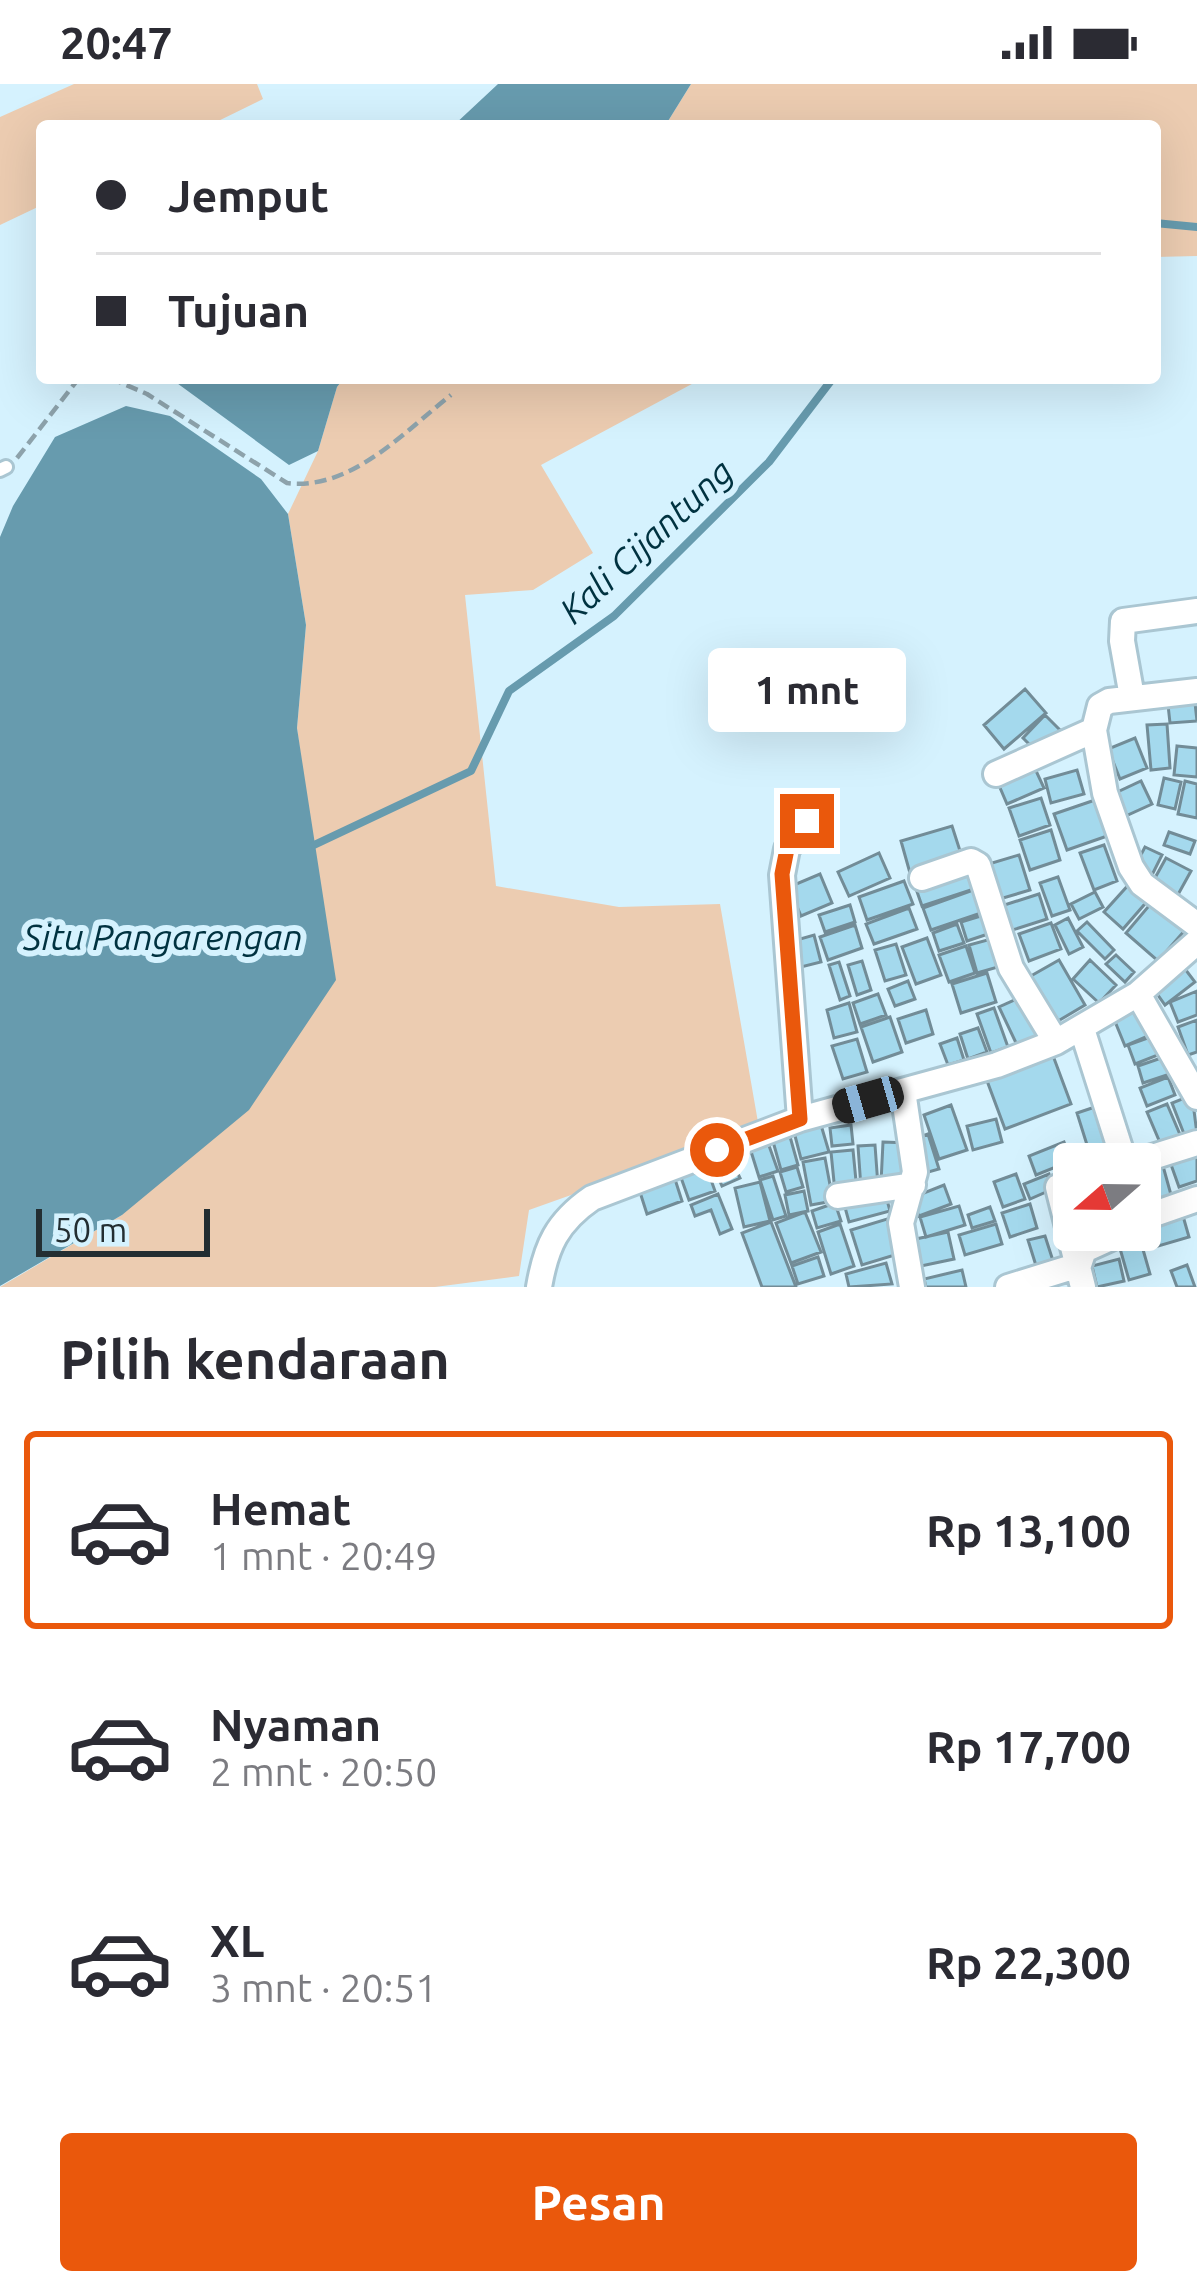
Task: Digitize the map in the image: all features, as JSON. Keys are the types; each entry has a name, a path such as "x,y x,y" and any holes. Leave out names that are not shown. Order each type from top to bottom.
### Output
{"street":[{"path":"1132,697 1120,628 1124,621 1197,610"},
{"path":"1197,691 1132,697 1100,706 1094,730 1105,793 1131,867 1142,884 1197,925"},
{"path":"996,774 1094,730"},
{"path":"800,1119 782,874 787,849 807,821"},
{"path":"922,878 971,861 978,865 1012,968 1055,1042"},
{"path":"539,1287 551,1238 565,1216 592,1198 800,1119 997,1065 1055,1042 1138,994 1197,943"},
{"path":"1138,994 1197,1097"},
{"path":"1082,1030 1121,1143"},
{"path":"903,1091 914,1144 913,1185 902,1207 901,1223 912,1287"},
{"path":"1161,1154 1197,1143"},
{"path":"838,1196 913,1185"},
{"path":"1161,1212 1197,1199"},
{"path":"1008,1287 1081,1276"}],"path":[{"path":"3,468 21,454 74,384"},
{"path":"124,384 287,483 300,485 363,465 452,395"}],"shaded area":[{"path":"74,84 257,84 263,99 220,120 36,120 36,208 0,225 0,117"},
{"path":"691,84 1197,84 1197,256 1161,257 1161,120 669,120"},
{"path":"692,384 541,465 593,553 533,590 465,595 496,886 619,907 720,904 759,1128 529,1210 519,1276 435,1287 0,1287 122,1215 307,804 297,728 306,625 288,514 318,451 337,387"}],"water":[{"path":"498,84 691,84 669,120 459,120"},
{"path":"178,384 339,384 318,451 289,465"},
{"name":"Situ Pangarengan","path":"126,406 170,416 261,479 288,514 306,625 297,728 336,980 249,1110 122,1215 0,1286 0,537 55,437"}],"building":[{"path":"1025,689 1046,713 1004,749 984,725"},
{"path":"1194,694 1197,721 1170,723 1167,696"},
{"path":"1045,715 1060,730 1038,753 1023,738"},
{"path":"1167,724 1170,768 1151,770 1147,725"},
{"path":"1135,738 1147,768 1120,779 1108,749"},
{"path":"1177,746 1197,748 1197,777 1174,775"},
{"path":"1031,760 1044,788 1007,804 995,776"},
{"path":"1077,770 1084,794 1051,803 1045,779"},
{"path":"1164,778 1181,782 1175,809 1158,805"},
{"path":"1141,781 1152,804 1119,819 1109,796"},
{"path":"1185,781 1197,784 1197,818 1178,814"},
{"path":"1041,798 1050,825 1019,836 1009,808"},
{"path":"1098,799 1110,835 1067,850 1054,814"},
{"path":"952,826 962,857 910,873 901,841"},
{"path":"1051,830 1060,860 1030,870 1020,840"},
{"path":"1169,832 1195,841 1190,854 1164,845"},
{"path":"1104,845 1117,881 1094,890 1080,853"},
{"path":"1145,847 1162,855 1151,877 1134,868"},
{"path":"879,853 890,878 849,896 838,872"},
{"path":"1019,855 1030,890 993,901 982,866"},
{"path":"1166,858 1191,871 1175,900 1150,887"},
{"path":"969,864 977,888 922,906 914,883"},
{"path":"820,874 832,903 801,916 789,887"},
{"path":"1058,877 1070,910 1052,916 1040,883"},
{"path":"904,881 913,904 867,920 859,897"},
{"path":"1132,881 1150,898 1123,929 1104,912"},
{"path":"976,889 984,912 931,930 923,908"},
{"path":"1095,892 1103,907 1079,919 1071,904"},
{"path":"1039,894 1047,919 1003,933 995,908"},
{"path":"1153,901 1186,929 1158,961 1126,933"},
{"path":"850,905 855,922 825,932 819,915"},
{"path":"909,908 917,929 874,944 866,924"},
{"path":"984,915 991,933 967,941 961,922"},
{"path":"1068,918 1083,947 1069,954 1055,925"},
{"path":"1087,922 1114,950 1105,959 1077,931"},
{"path":"1051,923 1061,949 1029,961 1019,934"},
{"path":"957,924 964,943 939,951 933,933"},
{"path":"855,925 862,948 828,960 820,937"},
{"path":"814,935 821,962 793,969 786,943"},
{"path":"927,938 941,975 916,984 902,947"},
{"path":"991,939 998,967 977,973 969,945"},
{"path":"896,944 906,975 885,981 875,950"},
{"path":"966,946 975,973 949,982 939,955"},
{"path":"1116,955 1134,972 1125,982 1106,964"},
{"path":"1059,960 1085,1005 1048,1027 1022,981"},
{"path":"1090,960 1116,985 1099,1003 1073,979"},
{"path":"862,961 871,990 857,995 848,965"},
{"path":"839,962 850,996 840,1000 829,965"},
{"path":"1182,965 1195,982 1165,1005 1153,988"},
{"path":"987,973 996,1002 961,1013 952,984"},
{"path":"908,981 915,999 895,1006 888,989"},
{"path":"1197,991 1197,1015 1178,1022 1170,1002"},
{"path":"878,994 886,1015 860,1024 853,1003"},
{"path":"1021,997 1038,1036 1017,1045 999,1007"},
{"path":"849,1003 857,1032 834,1038 827,1010"},
{"path":"1143,1006 1155,1033 1125,1046 1114,1019"},
{"path":"994,1008 1008,1047 991,1053 977,1014"},
{"path":"926,1010 933,1034 906,1043 898,1019"},
{"path":"890,1017 902,1052 873,1062 861,1027"},
{"path":"1197,1020 1197,1052 1188,1055 1178,1027"},
{"path":"978,1028 987,1052 968,1059 960,1034"},
{"path":"1156,1035 1163,1053 1135,1064 1128,1045"},
{"path":"957,1038 964,1060 948,1065 940,1044"},
{"path":"857,1039 867,1072 843,1079 832,1046"},
{"path":"1052,1053 1071,1104 1005,1129 986,1078"},
{"path":"1167,1056 1173,1073 1143,1083 1138,1066"},
{"path":"1168,1077 1175,1095 1147,1106 1140,1088"},
{"path":"1192,1095 1197,1134 1186,1139 1172,1103"},
{"path":"1167,1104 1184,1144 1164,1152 1147,1112"},
{"path":"951,1105 967,1150 939,1159 924,1115"},
{"path":"1098,1106 1109,1143 1086,1143 1077,1113"},
{"path":"996,1119 1002,1142 973,1150 967,1126"},
{"path":"821,1125 829,1152 801,1159 794,1132"},
{"path":"851,1125 853,1144 832,1146 830,1128"},
{"path":"789,1133 798,1165 781,1170 772,1138"},
{"path":"928,1134 939,1169 925,1173 914,1139"},
{"path":"767,1140 778,1171 759,1177 749,1145"},
{"path":"883,1142 908,1143 906,1184 881,1183"},
{"path":"875,1145 878,1186 861,1188 858,1146"},
{"path":"1053,1146 1053,1168 1036,1175 1029,1156"},
{"path":"1197,1149 1197,1181 1179,1187 1169,1159"},
{"path":"853,1150 857,1191 835,1192 831,1152"},
{"path":"729,1155 740,1178 722,1186 712,1163"},
{"path":"825,1158 833,1201 811,1205 803,1162"},
{"path":"705,1163 715,1191 689,1200 679,1172"},
{"path":"797,1167 803,1187 786,1192 780,1172"},
{"path":"1161,1167 1173,1202 1161,1206"},
{"path":"673,1173 682,1201 647,1214 638,1186"},
{"path":"1016,1174 1025,1199 1003,1207 994,1182"},
{"path":"1049,1174 1053,1189 1030,1199 1024,1184"},
{"path":"773,1176 786,1216 773,1220 760,1180"},
{"path":"760,1182 770,1221 744,1227 735,1188"},
{"path":"944,1185 951,1204 919,1216 911,1198"},
{"path":"884,1189 890,1211 849,1222 843,1200"},
{"path":"804,1191 808,1211 789,1215 785,1195"},
{"path":"718,1194 732,1229 720,1234 711,1210 695,1216 691,1205"},
{"path":"835,1203 841,1221 817,1228 812,1211"},
{"path":"1030,1204 1037,1228 1010,1237 1002,1213"},
{"path":"959,1206 965,1225 926,1237 920,1217"},
{"path":"990,1207 995,1221 972,1228 968,1215"},
{"path":"1181,1209 1189,1237 1161,1245 1161,1215"},
{"path":"805,1212 821,1252 791,1263 776,1223"},
{"path":"887,1219 898,1254 862,1265 851,1230"},
{"path":"771,1222 796,1287 762,1287 742,1233"},
{"path":"840,1224 854,1266 831,1274 818,1232"},
{"path":"996,1224 1002,1244 965,1255 959,1235"},
{"path":"948,1232 954,1259 921,1266 916,1239"},
{"path":"1045,1236 1055,1267 1038,1272 1028,1240"},
{"path":"1121,1251 1143,1251 1150,1274 1129,1280"},
{"path":"818,1257 824,1276 798,1284 792,1266"},
{"path":"1119,1259 1124,1281 1097,1287 1092,1266"},
{"path":"886,1263 892,1284 849,1287 846,1274"},
{"path":"1187,1265 1195,1287 1177,1287 1171,1271"},
{"path":"962,1270 966,1287 926,1287 924,1279"}],"waterway":[{"name":"Kali Cijantung","path":"1161,224 1197,227"},
{"name":"Kali Cijantung","path":"314,845 471,771 509,691 614,616 769,462 828,384"}],"route":[{"path":"717,1150 800,1119 782,874 787,849 807,821"}]}
